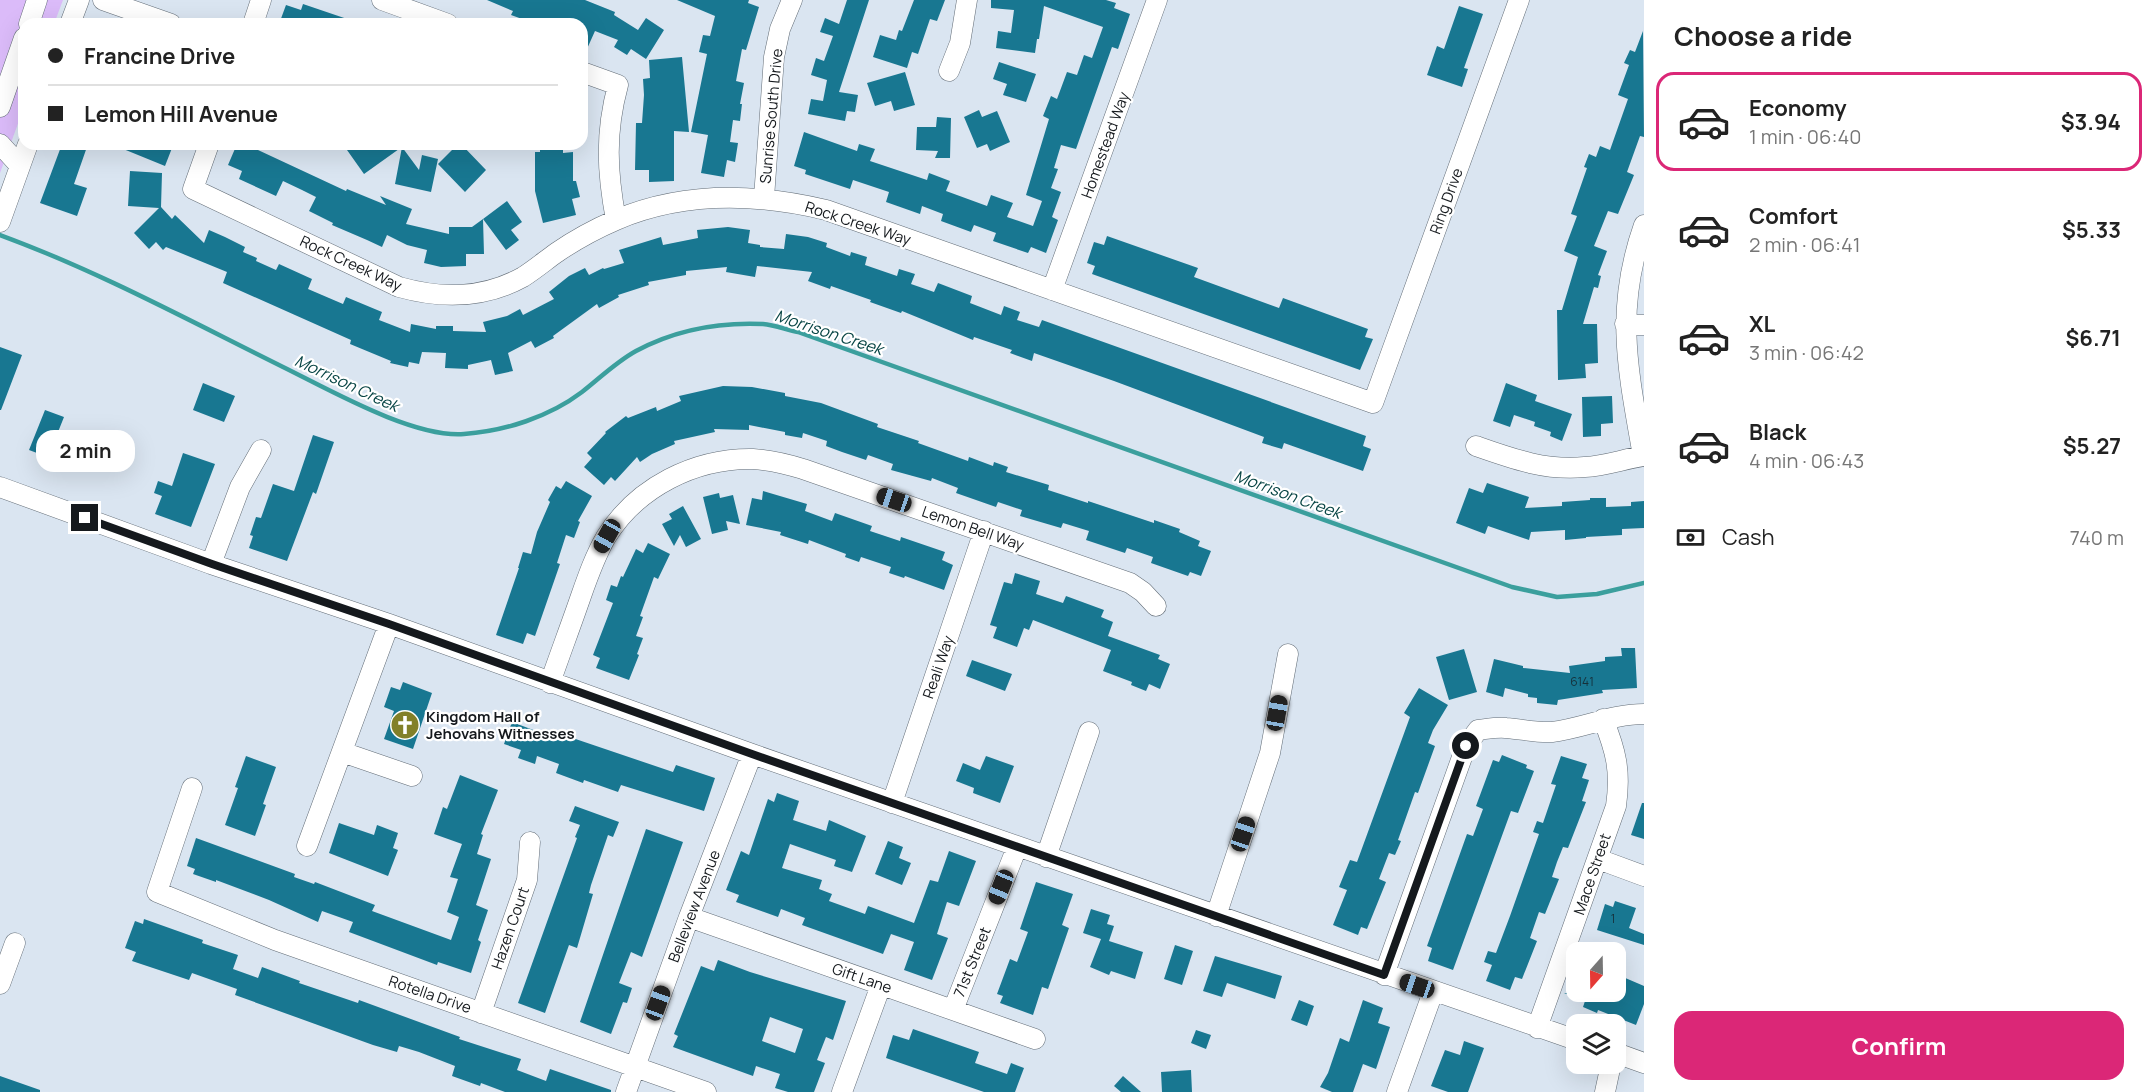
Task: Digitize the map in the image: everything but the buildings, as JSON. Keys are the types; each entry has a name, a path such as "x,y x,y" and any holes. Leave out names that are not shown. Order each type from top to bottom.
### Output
{"street":[{"path":"31,18 38,0"},
{"path":"72,18 79,0"},
{"path":"103,0 154,18"},
{"path":"255,18 261,0"},
{"path":"382,0 432,18"},
{"name":"Sunrise South Drive","path":"764,198 774,57 780,29 792,0"},
{"path":"949,71 960,43 967,0"},
{"name":"Homestead Way","path":"1052,290 1157,0"},
{"name":"Ring Drive","path":"1373,403 1519,0"},
{"path":"0,107 18,55"},
{"path":"588,74 618,85 610,123 608,158 609,184 616,220"},
{"path":"0,144 20,166"},
{"path":"3,215 26,150"},
{"name":"Rock Creek Way","path":"207,150 194,189 399,287 423,294 463,296 483,293 507,285 525,276 586,235 616,220 663,205 695,199 764,198 826,210 1373,403"},
{"path":"1476,446 1544,467 1587,467 1643,456 1627,362 1635,324 1631,270 1644,225"},
{"path":"212,564 240,487 261,450"},
{"name":"Lemon Bell Way","path":"550,683 596,556 622,515 663,482 683,472 731,460 754,459 780,462 984,531 1130,583 1143,592 1156,606"},
{"path":"0,487 752,754 1566,1037"},
{"name":"Reali Way","path":"892,803 984,531"},
{"path":"307,846 389,624"},
{"path":"1216,916 1270,753 1288,654"},
{"path":"1384,975 1466,746 1478,730 1504,728 1528,732 1551,732 1628,714 1644,714"},
{"name":"Mace Street","path":"1538,1028 1616,806 1619,783 1617,761 1603,719"},
{"path":"1046,857 1089,732"},
{"path":"342,752 412,776"},
{"name":"Belleview Avenue","path":"626,1092 689,917 752,754"},
{"name":"Rotella Drive","path":"192,788 157,892 275,940 706,1092"},
{"name":"Hazen Court","path":"481,1012 527,880 530,842"},
{"name":"71st Street","path":"953,1010 1017,847"},
{"path":"1598,859 1644,876"},
{"name":"Gift Lane","path":"689,917 1035,1039"},
{"path":"0,984 15,943"},
{"path":"842,1092 881,985"},
{"path":"1396,1092 1433,992"},
{"path":"1626,1057 1644,1063"},
{"path":"1605,1092 1609,1074"}],"shaded area":[{"path":"0,0 63,0 56,18 18,18 18,124 0,173"}],"waterway":[{"name":"Morrison Creek","path":"0,235 108,280 372,411 397,421 444,433 464,434 495,430 541,415 569,401 629,355 666,338 714,326 767,325 798,332 1512,587 1557,597 1597,594 1644,583"}],"place":[{"name":"Kingdom Hall of Jehovahs Witnesses","path":"405,725"}],"route":[{"path":"85,518 1384,975 1466,746"}]}
